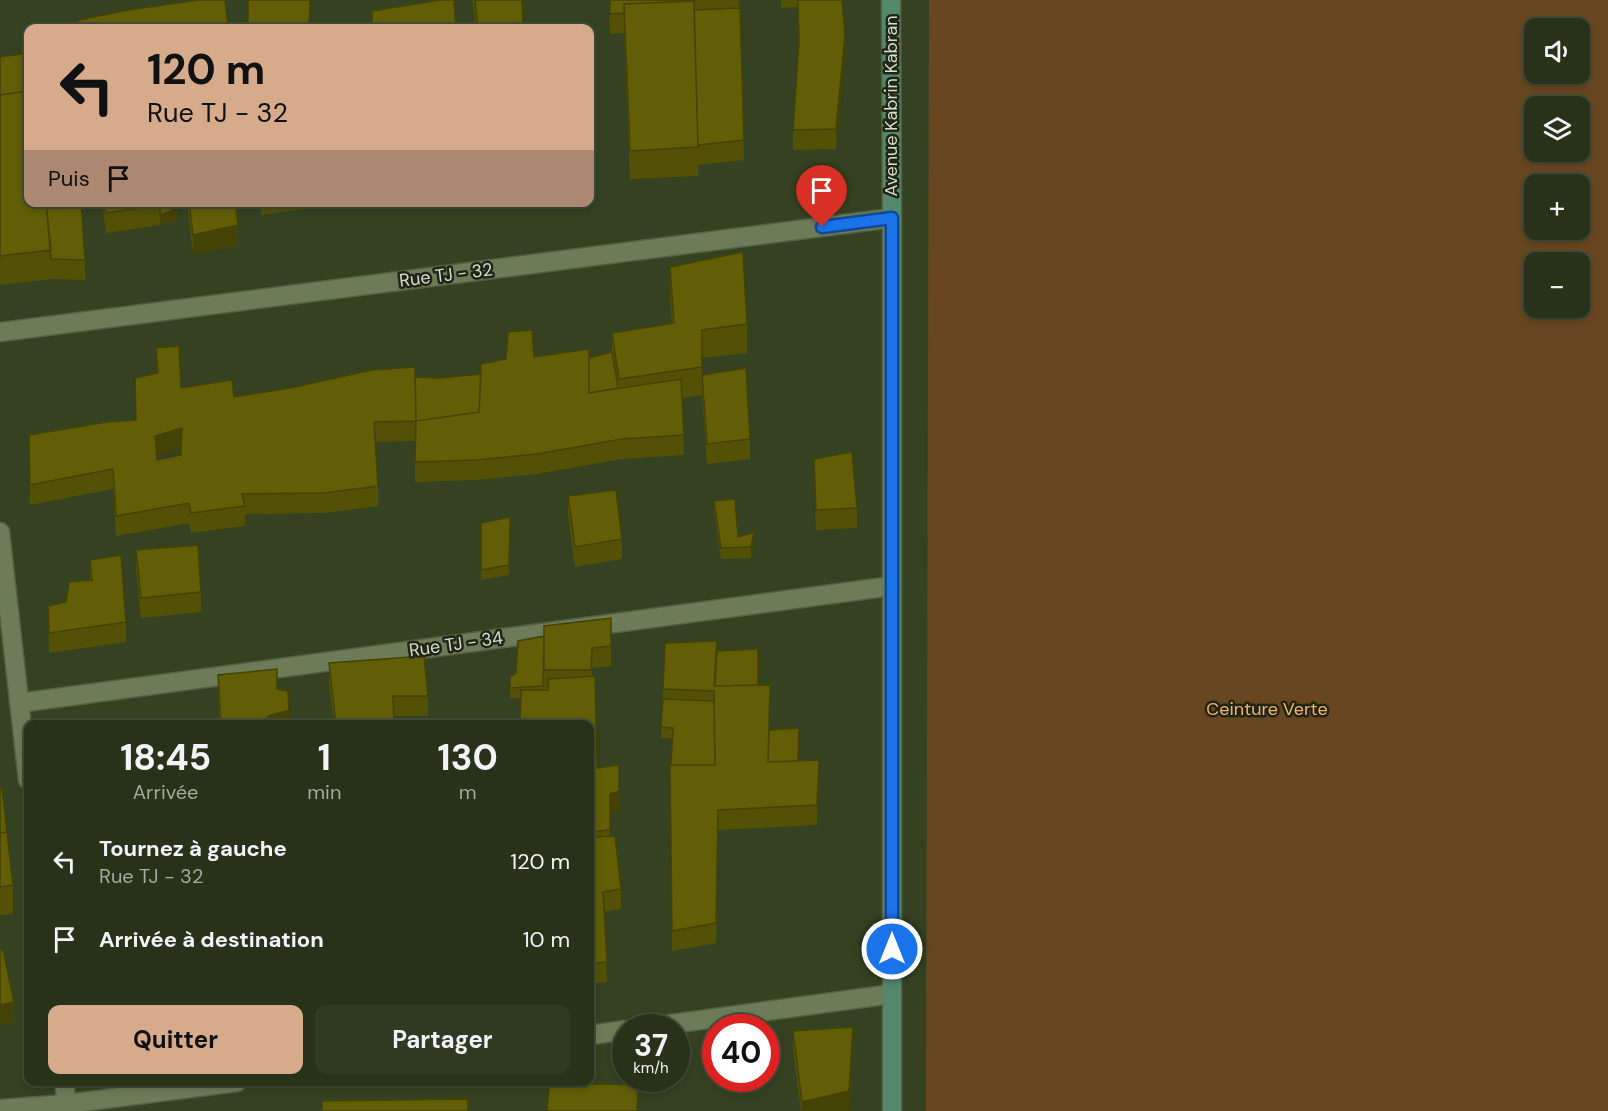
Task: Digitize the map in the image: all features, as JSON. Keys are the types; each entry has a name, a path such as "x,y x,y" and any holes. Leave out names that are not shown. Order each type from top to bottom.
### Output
{"street":[{"name":"Avenue Kabrin Kabran","path":"891,0 892,1111"},
{"name":"Rue TJ - 32","path":"0,332 892,218"},
{"path":"0,531 24,746"},
{"name":"Rue TJ - 34","path":"19,703 892,586"},
{"path":"690,1021 892,994"},
{"path":"594,1034 612,1032"},
{"path":"64,1086 67,1108"},
{"path":"0,1108 67,1108 211,1086"}],"green space":[{"name":"Ceinture Verte","path":"929,0 1608,0 1608,1111 926,1111"}],"building":[{"path":"198,0 225,0 228,24 78,24 78,20"},
{"path":"248,0 310,0 309,24 248,24"},
{"path":"440,0 454,0 456,24 372,24 372,11"},
{"path":"475,0 522,0 523,24 478,24"},
{"path":"610,0 694,1 624,4 624,13 610,14"},
{"path":"798,0 842,0 845,35 836,129 793,130 799,41"},
{"path":"694,1 698,147 630,151 624,4"},
{"path":"740,8 744,140 698,145 694,10"},
{"path":"24,54 24,92 0,95 0,57"},
{"path":"24,92 24,207 47,207 51,250 0,256 0,95"},
{"path":"46,207 81,207 85,260 51,259"},
{"path":"105,207 146,207 106,213"},
{"path":"160,207 178,207 178,208 160,215"},
{"path":"190,207 236,207 238,225 193,235"},
{"path":"743,252 747,324 702,330 702,367 619,379 612,333 674,323 670,267"},
{"path":"532,330 534,357 589,349 589,393 681,379 684,435 622,439 537,454 476,460 415,462 416,421 479,412 481,364 506,359 508,332"},
{"path":"179,346 181,388 232,380 234,397 290,388 372,370 415,367 416,421 374,422 378,486 325,493 242,494 245,506 191,513 189,503 116,516 113,469 30,485 29,435 107,422 136,420 135,378 158,373 156,348","holes":["182,428 181,455 157,460 155,436"]},
{"path":"612,352 618,388 589,393 589,358"},
{"path":"746,368 750,439 707,444 702,375"},
{"path":"481,374 479,412 416,421 415,377 440,378"},
{"path":"852,452 857,508 816,510 814,459"},
{"path":"616,490 622,539 575,547 568,496"},
{"path":"735,499 738,537 754,532 751,547 721,548 714,501"},
{"path":"510,517 509,565 481,570 481,523"},
{"path":"198,545 201,592 141,598 136,550"},
{"path":"121,555 126,622 49,633 48,606 66,602 69,582 92,580 90,560"},
{"path":"611,618 611,646 592,648 591,670 544,670 544,626"},
{"path":"544,636 543,686 510,688 510,677 516,673 518,641"},
{"path":"717,641 714,686 770,685 768,762 819,760 817,805 718,810 716,923 672,931 670,765 715,765 714,691 663,689 665,643"},
{"path":"758,649 758,685 715,686 717,651"},
{"path":"424,656 428,696 393,696 394,720 336,720 329,663"},
{"path":"277,669 277,689 288,691 289,710 268,716 267,720 221,720 218,675"},
{"path":"595,676 597,757 594,757 594,720 520,720 521,690 548,690 548,679"},
{"path":"663,699 714,701 715,765 671,765 673,728 661,727"},
{"path":"799,728 798,761 768,762 769,730"},
{"path":"619,765 619,791 610,794 610,830 594,832 594,768"},
{"path":"0,788 2,788 7,832 0,833"},
{"path":"7,832 13,885 0,887 0,833"},
{"path":"615,836 621,889 603,892 607,962 594,964 594,862 594,837"},
{"path":"0,950 3,950 14,1002 0,1005"},
{"path":"853,1027 849,1091 802,1102 793,1031"},
{"path":"594,1084 612,1084 612,1092 638,1092 637,1111 547,1111 549,1086 594,1086"},
{"path":"468,1099 468,1111 322,1111 322,1101"}],"route":[{"path":"822,227 892,218 892,949"}]}
